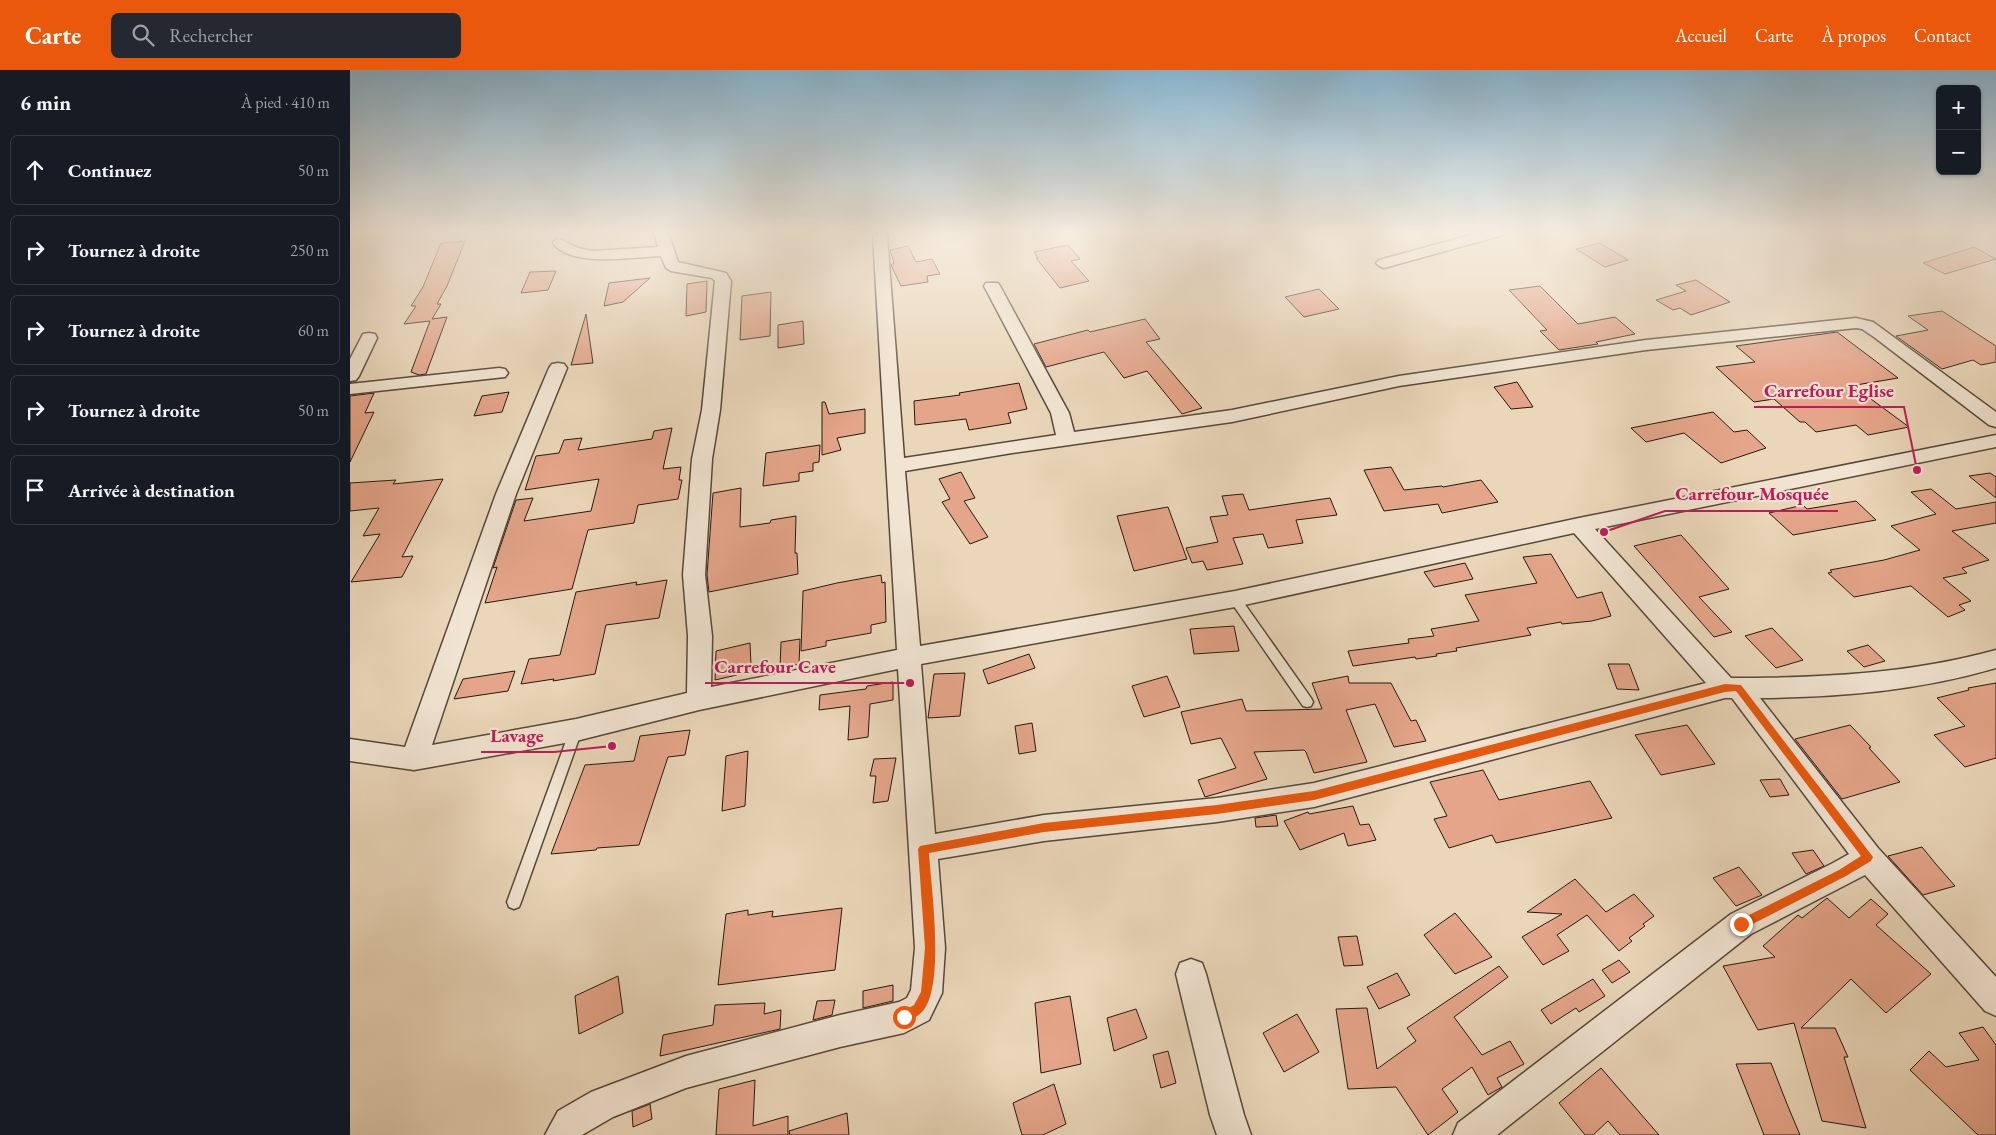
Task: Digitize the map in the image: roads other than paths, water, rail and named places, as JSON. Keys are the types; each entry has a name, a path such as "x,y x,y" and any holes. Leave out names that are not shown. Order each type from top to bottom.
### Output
{"street":[{"path":"699,700 700,636 694,575 702,459 711,410 723,282"},
{"path":"562,1135 570,1124 603,1104 686,1072 840,1031 904,1017 918,1009 926,993 930,948 883,282"},
{"path":"992,286 1060,413 1066,439"},
{"path":"895,466 1066,439 1232,416 1408,380 1646,345 1856,322 1880,332 1996,421"},
{"path":"350,376 369,338"},
{"path":"414,758 506,494 558,368"},
{"path":"350,389 499,373"},
{"path":"350,750 414,758 576,730 699,700 910,657 1234,599 1579,525 1996,440"},
{"path":"1579,525 1732,688 1868,857 1996,1000"},
{"path":"924,849 1044,828 1217,810 1314,795 1732,688 1874,684 1972,667 1996,659"},
{"path":"1470,1135 1741,924 1843,873 1868,857"},
{"path":"1191,974 1227,1115 1234,1135"}],"lane":[{"path":"1234,599 1307,702"},
{"path":"514,902 576,730"}],"place":[{"name":"Carrefour Eglise","path":"1917,470"},
{"name":"Carrefour Mosquée","path":"1604,532"},
{"name":"Carrefour Cave","path":"910,683"},
{"name":"Lavage","path":"612,746"}]}
